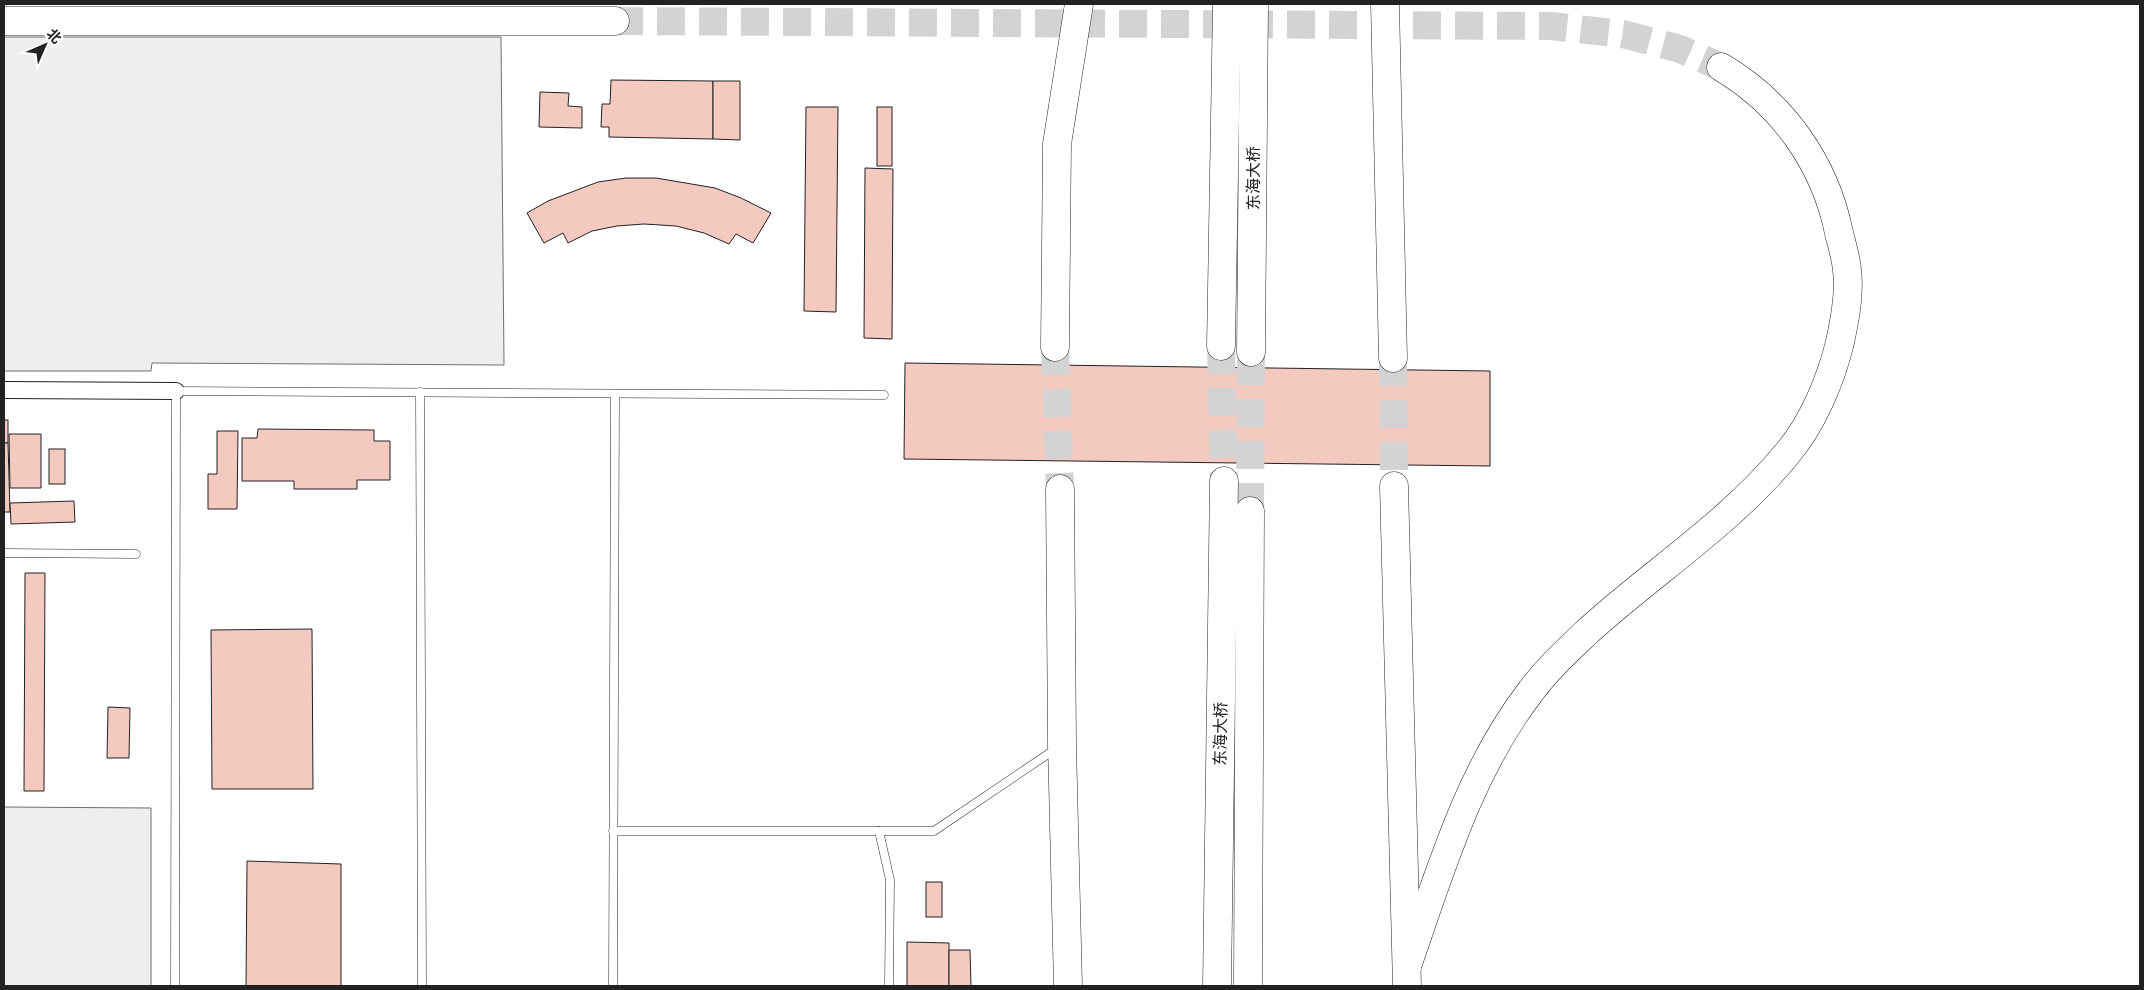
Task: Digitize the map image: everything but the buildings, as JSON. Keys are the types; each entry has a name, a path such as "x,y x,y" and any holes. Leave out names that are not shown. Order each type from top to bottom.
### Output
{"highway":[{"path":"1055,347 1056,144 1079,4"},
{"name":"东海大桥","path":"1221,346 1227,4"},
{"name":"东海大桥","path":"1252,352 1254,4"},
{"path":"1385,4 1393,358"},
{"path":"4,21 615,21"},
{"path":"1407,976 1452,839 1486,760 1530,692 1554,662 1604,617 1747,498 1782,460 1817,407 1836,362 1845,320 1848,272 1836,215 1821,174 1796,133 1768,101 1743,80 1721,67"},
{"name":"东海大桥","path":"1217,986 1224,481"},
{"path":"1394,486 1407,976"},
{"path":"1060,489 1062,744 1068,986"},
{"name":"东海大桥","path":"1248,986 1250,511"}],"street":[{"path":"4,390 176,391"}],"lane":[{"path":"176,986 176,391 884,394"},
{"path":"420,392 422,986"},
{"path":"613,986 616,394"},
{"path":"4,553 136,554"},
{"path":"613,831 934,831 1062,744"},
{"path":"879,831 890,880 889,986"}],"shaded area":[{"path":"4,37 501,37 504,365 152,363 151,371 4,371"},
{"path":"4,807 151,808 151,986 4,986"}],"tunnel":[{"path":"615,21 1551,26 1623,34 1680,49 1721,67"},
{"path":"1221,346 1224,481"},
{"path":"1055,347 1060,489"},
{"path":"1250,511 1251,352"},
{"path":"1393,358 1394,486"}]}
